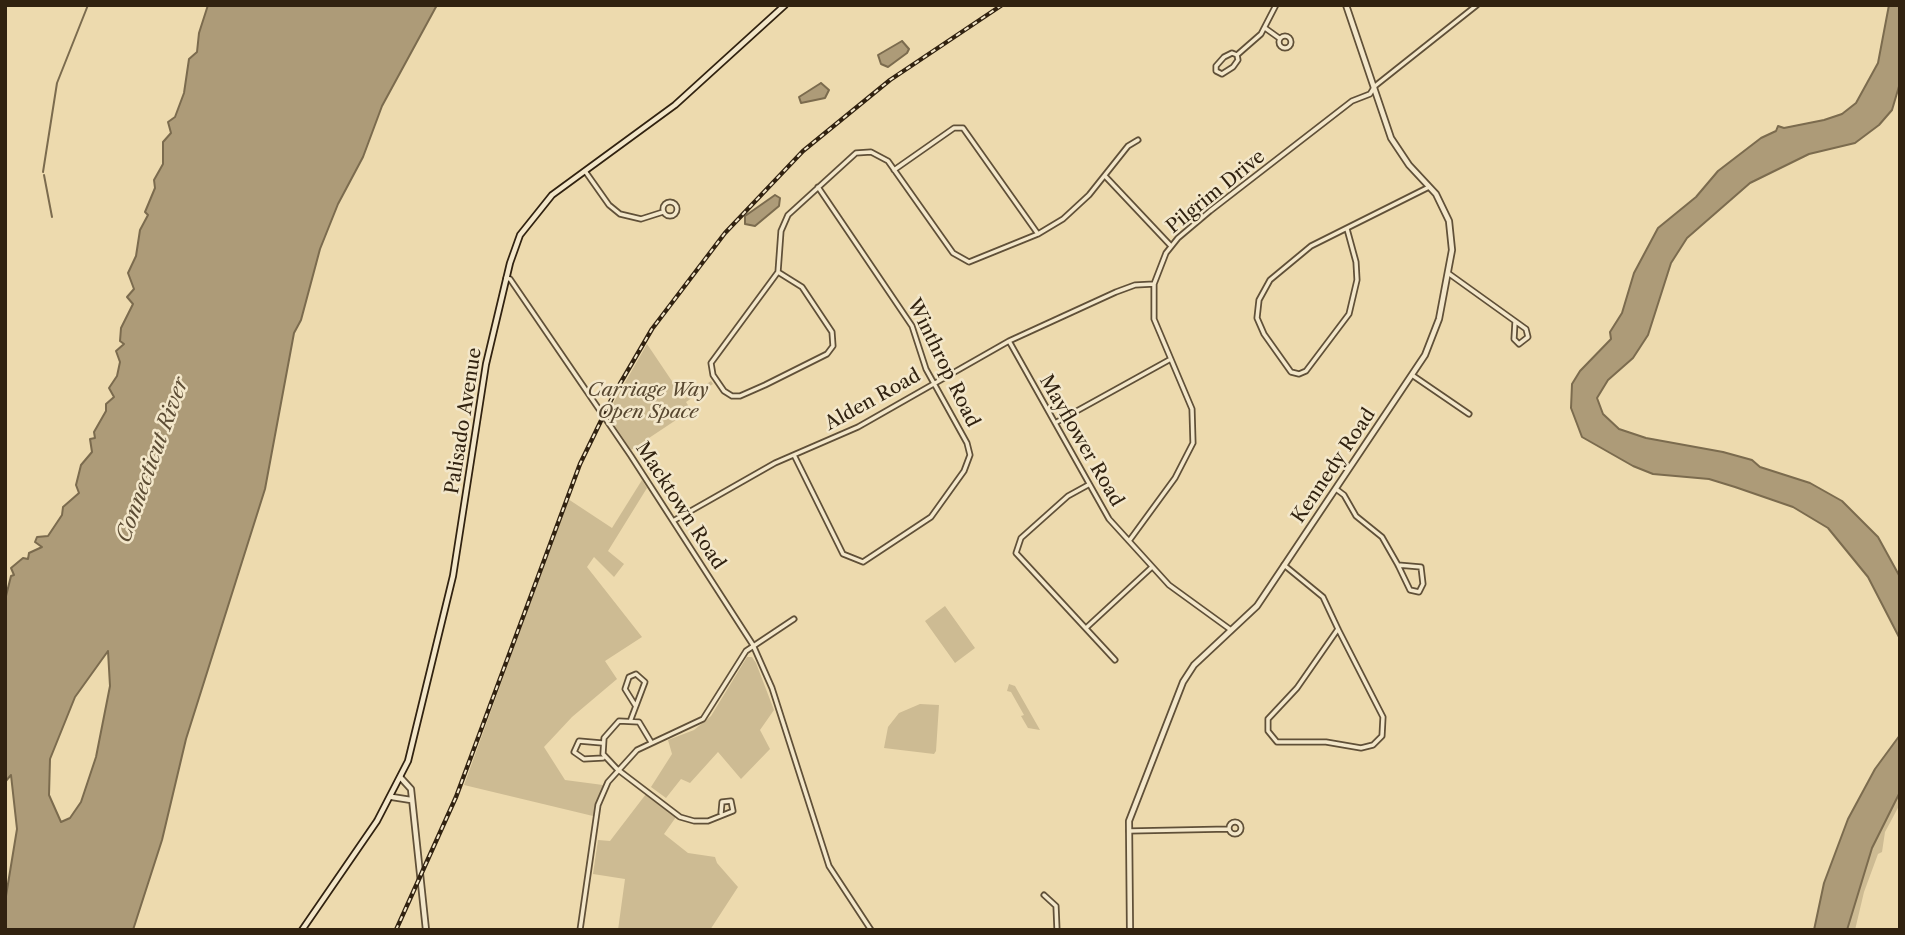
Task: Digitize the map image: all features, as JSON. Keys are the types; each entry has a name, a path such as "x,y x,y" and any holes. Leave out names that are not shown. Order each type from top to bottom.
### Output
{"street":[{"name":"Palisado Avenue","path":"302,930 392,797 413,745 453,576 477,408 514,248 535,213 552,195 687,95 785,5"},
{"path":"1237,55 1265,28 1276,5"},
{"name":"Kennedy Road","path":"1130,930 1129,831 1134,802 1183,682 1194,665 1250,616 1412,375 1434,335 1452,250 1451,228 1444,209 1391,138 1372,90 1346,5"},
{"name":"Pilgrim Drive","path":"1129,541 1175,478 1193,443 1192,409 1169,360 1154,319 1154,284 1159,267 1171,246 1342,108 1372,90 1477,5"},
{"path":"1265,28 1279,38"},
{"path":"1232,53 1237,55 1238,60 1233,67 1222,74 1216,71 1216,66 1224,57 1232,53"},
{"path":"894,170 954,128 965,129 1038,234"},
{"path":"778,272 802,287 832,332 833,346 827,354 765,385 740,397 732,396 724,391 713,375 710,363 778,272 783,223 788,215 849,157 861,152 876,153 894,170 953,253 964,261 977,261 1038,234 1070,213 1128,146 1138,140"},
{"path":"585,171 609,205 624,216 642,219 663,212 673,215 676,205 666,202 663,212"},
{"path":"1104,176 1171,246"},
{"name":"Winthrop Road","path":"793,455 843,554 855,561 872,558 931,517 969,461 967,443 933,382 903,310 818,187"},
{"path":"1347,229 1356,262 1357,280 1349,314 1306,370 1298,374 1291,372 1259,325 1259,300 1270,280 1297,256 1347,229 1429,187"},
{"path":"1448,273 1515,321 1528,331 1527,340 1519,344 1514,339 1515,321"},
{"name":"Macktown Road","path":"506,278 510,279 673,521 752,645 772,688 829,866 871,930"},
{"name":"Alden Road","path":"673,521 757,472 858,427 1009,341 1116,292 1135,285 1154,284"},
{"name":"Mayflower Road","path":"1009,341 1104,513 1183,597 1233,631"},
{"path":"1055,423 1169,360"},
{"path":"1412,375 1469,414"},
{"path":"1088,485 1060,501 1021,538 1016,549 1115,660"},
{"path":"1336,489 1344,495 1356,516 1382,537 1410,590 1419,592 1423,584 1421,567 1398,565"},
{"path":"1284,565 1323,597 1383,717 1382,736 1373,745 1361,748 1326,742 1277,742 1268,731 1268,719 1297,688 1338,629"},
{"path":"1086,628 1152,567"},
{"path":"580,930 598,805 617,769 651,741 689,728 703,719 746,651 794,619"},
{"path":"631,719 635,705 641,700 645,682 636,674 629,677 625,689 635,705"},
{"path":"651,741 639,722 631,719 614,723 602,743 604,757 685,819 702,822 733,811 734,804 727,800 722,802 721,814"},
{"path":"602,743 579,741 575,751 584,760 604,757"},
{"path":"401,778 410,785 426,930"},
{"path":"392,797 412,801"},
{"path":"1129,831 1229,829"},
{"path":"1044,895 1056,906 1057,930"}],"green space":[{"name":"Carriage Way Open Space","path":"647,344 684,399 711,381 713,384 686,402 691,410 631,450 607,414"},
{"path":"642,480 647,488 608,551 624,564 614,577 594,557 587,567 642,637 605,661 617,679 572,717 544,747 565,780 603,785 593,816 464,785 568,499 612,528"},
{"path":"945,606 975,648 955,663 925,621"},
{"path":"747,657 752,657 756,663 774,710 760,730 770,749 741,779 718,752 690,783 681,779 666,798 651,787 672,754 668,740 694,730 711,716"},
{"path":"1009,684 1015,686 1040,730 1028,728 1011,692 1007,691"},
{"path":"920,704 939,705 934,754 884,748 888,727 899,713"},
{"path":"1900,792 1900,804 1885,832 1882,852 1878,854 1864,892 1855,930 1847,930 1872,848"},
{"path":"646,794 676,817 664,834 688,853 715,857 738,887 710,930 618,930 625,879 593,874 598,840 610,841"}],"water":[{"name":"Connecticut River","path":"208,5 437,5 382,106 363,157 338,204 320,249 301,320 294,333 265,489 186,739 162,840 133,930 5,930 5,902 17,829 11,775 5,782 5,600 11,576 14,575 11,568 23,558 28,559 29,553 42,547 35,542 37,537 48,536 62,515 63,507 79,493 76,485 81,465 92,452 90,439 95,438 94,432 106,411 106,404 114,397 109,388 117,376 120,362 116,351 124,344 120,341 121,328 133,304 127,297 134,289 128,273 136,256 140,230 148,215 145,212 155,188 154,180 163,164 163,142 171,133 168,122 175,117 184,93 189,59 197,52 199,33","holes":["108,651 110,686 96,757 81,802 70,818 61,822 49,795 50,759 75,697"]},
{"path":"1889,5 1900,5 1900,83 1892,110 1879,125 1855,143 1809,154 1750,183 1687,238 1671,263 1648,335 1633,358 1608,380 1597,398 1603,414 1619,429 1646,438 1752,460 1760,467 1810,483 1842,501 1878,537 1900,577 1900,639 1868,577 1828,528 1793,507 1735,487 1709,479 1653,474 1633,466 1582,437 1571,408 1572,384 1580,371 1611,339 1610,332 1622,313 1634,273 1658,228 1696,197 1718,171 1761,138 1776,131 1778,126 1784,128 1824,120 1842,114 1856,103 1878,63"},
{"path":"902,41 909,49 907,53 888,67 881,64 878,55"},
{"path":"821,83 829,90 825,98 801,103 799,97"},
{"path":"775,195 780,198 779,206 755,226 745,224 745,216"},
{"path":"1900,735 1900,792 1872,848 1847,930 1814,930 1824,883 1848,819 1875,769"}],"waterway":[{"path":"43,172 57,83 88,5"},
{"path":"44,175 52,217"}],"railway":[{"path":"396,930 456,797 580,464 614,394 652,329 725,233 803,151 890,80 1002,5"}]}
